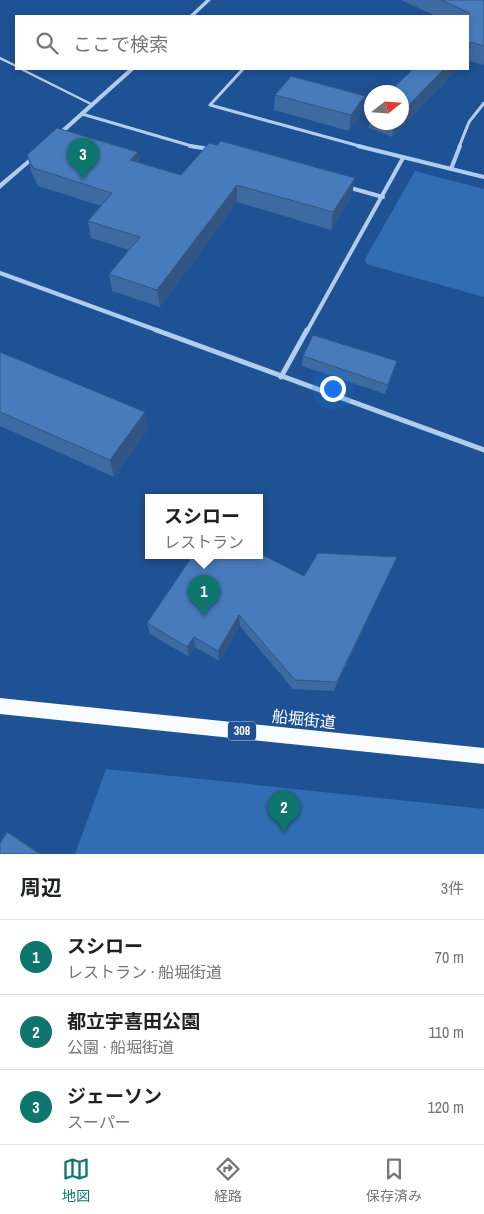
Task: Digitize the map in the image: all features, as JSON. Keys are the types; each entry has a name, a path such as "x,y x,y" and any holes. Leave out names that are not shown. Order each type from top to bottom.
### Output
{"main road":[{"name":"船堀街道","path":"0,706 484,756"}],"street":[{"path":"192,15 209,0"},
{"path":"50,143 131,70"},
{"path":"242,70 210,105 403,158 484,177"},
{"path":"451,169 469,122 484,103"},
{"path":"82,114 198,148 217,150"},
{"path":"0,187 43,149"},
{"path":"281,377 383,197 403,158"},
{"path":"346,187 383,197"},
{"path":"0,273 484,450"}],"lane":[{"path":"0,58 15,66"},
{"path":"23,70 93,105"}],"shaded area":[{"path":"415,171 484,189 484,297 366,264 365,259"},
{"path":"106,769 484,809 484,854 75,854"}],"building":[{"path":"441,0 484,0 484,46 471,42 469,44 468,15 470,13"},
{"path":"412,70 443,70 409,105 409,85 396,85"},
{"path":"291,76 364,96 364,97 351,115 275,95"},
{"path":"57,128 138,152 130,160 181,175 209,143 217,145 221,141 355,178 333,212 237,185 157,290 109,274 140,237 88,221 112,193 33,168 27,155"},
{"path":"313,335 397,361 388,385 303,356"},
{"path":"0,352 145,412 110,460 0,412"},
{"path":"318,553 397,557 337,682 295,680 239,615 218,651 194,637 187,647 147,623 190,559 263,559 263,555 304,576"},
{"path":"7,832 40,854 0,854 0,843"}],"place":[{"name":"ジェーソン","path":"83,179"},
{"name":"スシロー","path":"204,616"},
{"name":"都立宇喜田公園","path":"284,832"}]}
